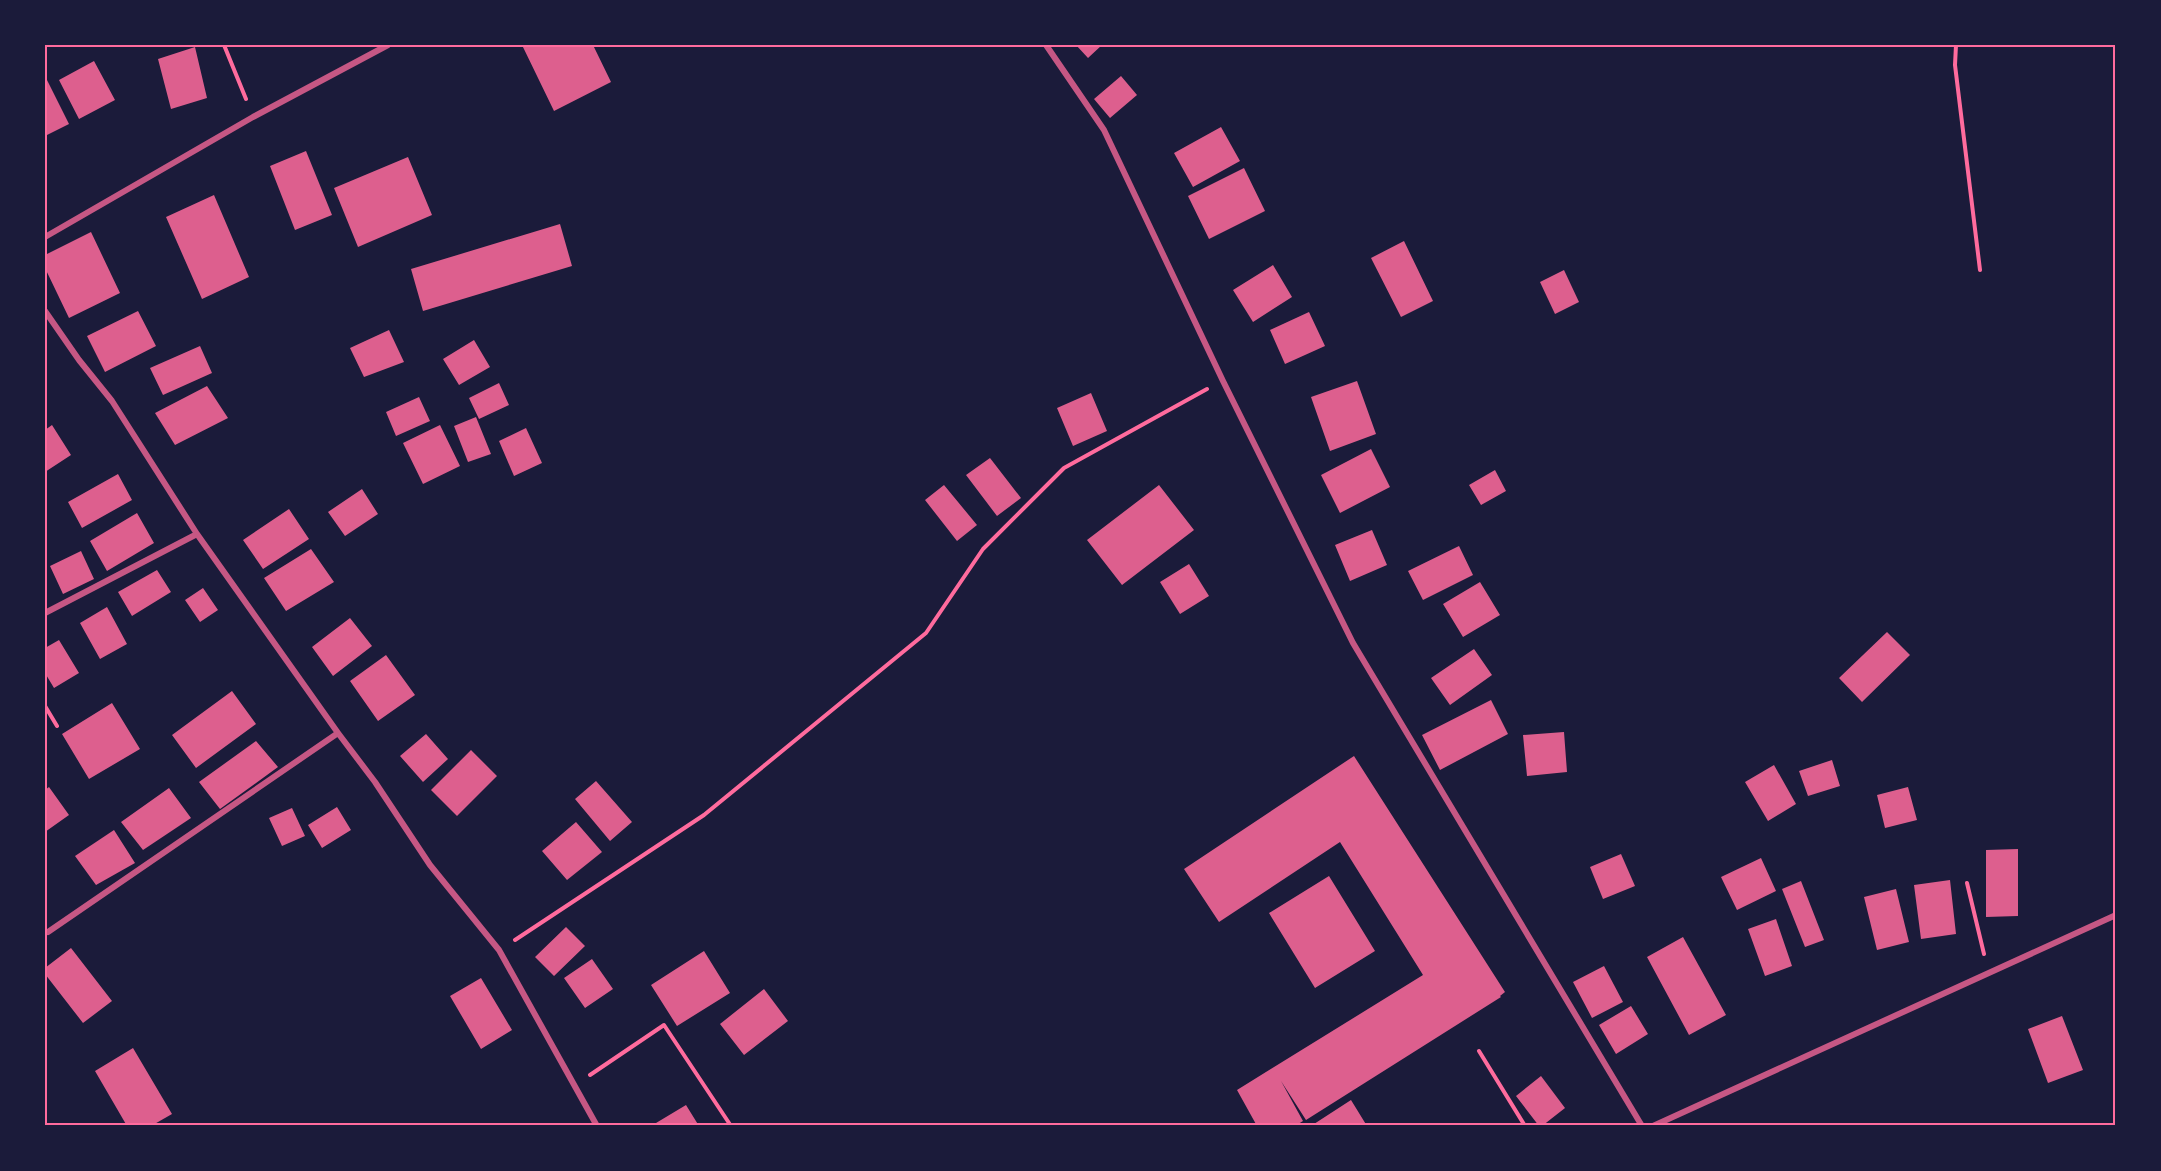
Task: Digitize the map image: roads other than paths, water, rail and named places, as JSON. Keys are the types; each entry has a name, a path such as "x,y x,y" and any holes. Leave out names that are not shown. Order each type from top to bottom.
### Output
{"street":[{"path":"45,237 253,117 388,45"},
{"path":"1046,45 1104,130 1223,381 1353,643 1642,1126"},
{"path":"45,311 79,360 112,401 197,534 375,782 430,865 500,950 597,1126"},
{"path":"45,613 197,534"},
{"path":"48,932 338,733"},
{"path":"1653,1126 2116,915"}]}
